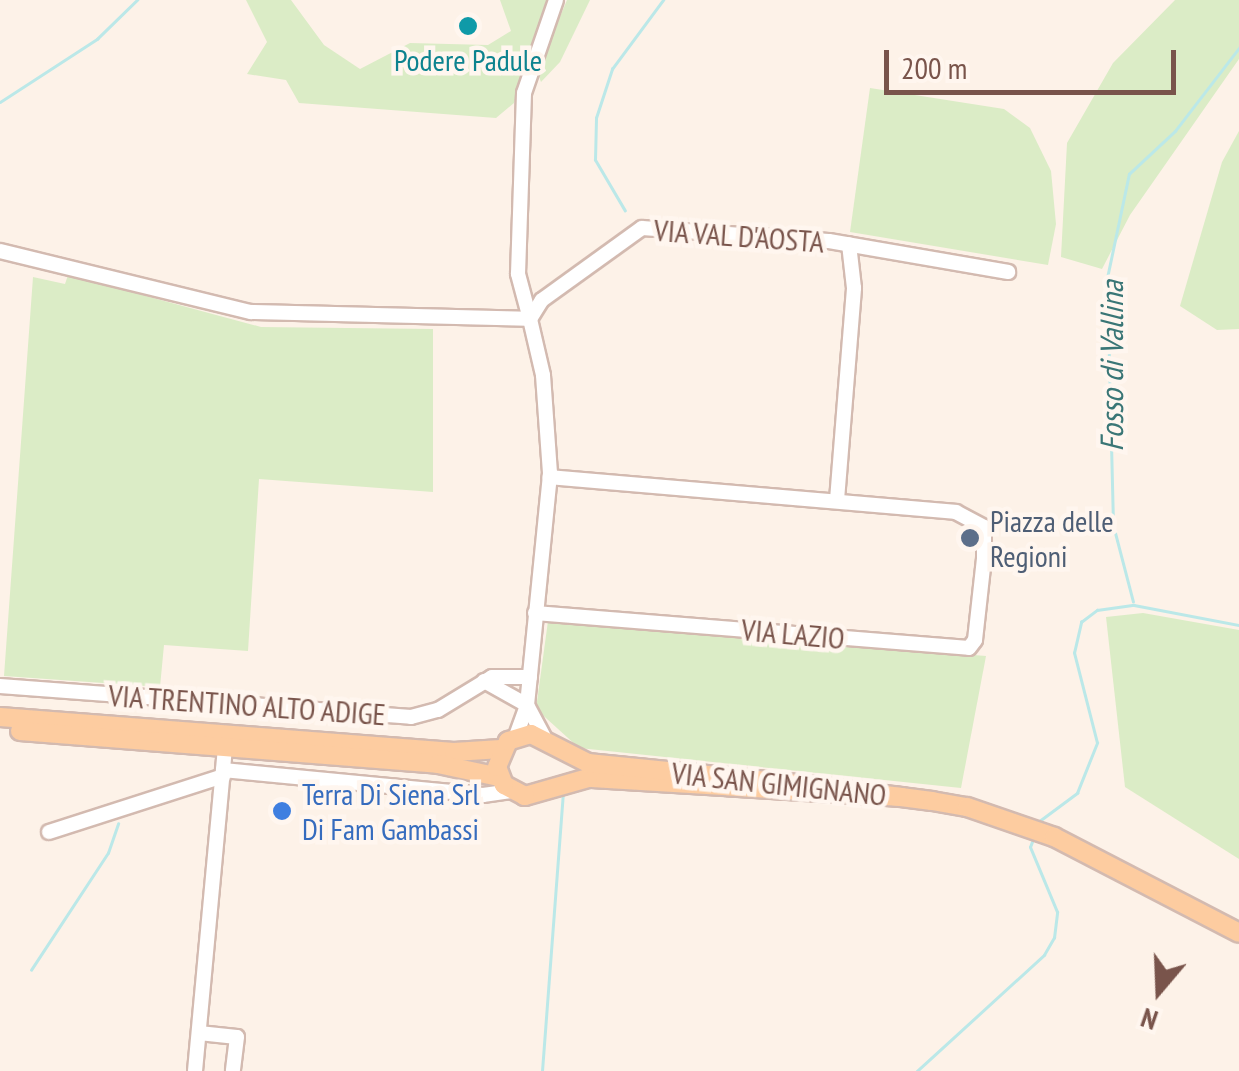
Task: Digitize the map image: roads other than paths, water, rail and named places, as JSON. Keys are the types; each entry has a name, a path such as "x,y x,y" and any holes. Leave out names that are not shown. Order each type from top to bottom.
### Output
{"main road":[{"path":"0,717 454,752 501,749 516,736"},
{"name":"VIA SAN GIMIGNANO","path":"0,730 453,765 532,796 552,786 596,778 902,797"},
{"name":"VIA SAN GIMIGNANO","path":"516,736 550,745 588,763 902,797"},
{"path":"550,745 559,765 552,786"},
{"path":"501,749 505,784"},
{"path":"902,797 1013,820 1054,837 1239,933"}],"street":[{"path":"516,736 527,705 550,477 543,375 518,274 524,94 556,0"},
{"name":"VIA VAL D'AOSTA","path":"530,319 542,300 639,228 849,244 1008,272"},
{"path":"550,477 836,500 854,280 849,244"},
{"path":"0,252 251,312 530,319"},
{"name":"VIA LAZIO","path":"536,614 967,648 976,640 985,528 956,512 836,500"},
{"path":"506,681 532,653"},
{"name":"VIA TRENTINO ALTO ADIGE","path":"0,686 411,717 438,710 484,680 529,681"},
{"name":"VIA TRENTINO ALTO ADIGE","path":"506,681 527,705"},
{"path":"527,705 550,745"},
{"path":"195,1071 224,746"},
{"path":"50,832 223,773 483,795 505,784"},
{"path":"199,1033 236,1037 233,1071"}],"waterway":[{"path":"0,102 97,39 137,0"},
{"path":"625,211 595,160 596,118 612,69 663,0"},
{"name":"Fosso di Vallina","path":"1133,602 1113,525 1107,278 1129,174 1175,131 1239,48"},
{"path":"1038,822 1077,793 1097,743 1074,653 1081,622 1097,610 1134,605 1239,625"},
{"path":"542,1071 563,794"},
{"path":"31,970 108,853 118,824"},
{"path":"917,1071 1044,955 1054,938 1057,912 1030,847 1033,839"}],"place":[{"name":"Podere Padule","path":"468,26"},
{"name":"Piazza delle Regioni","path":"970,538"},
{"name":"Terra Di Siena Srl Di Fam Gambassi","path":"282,811"}]}
